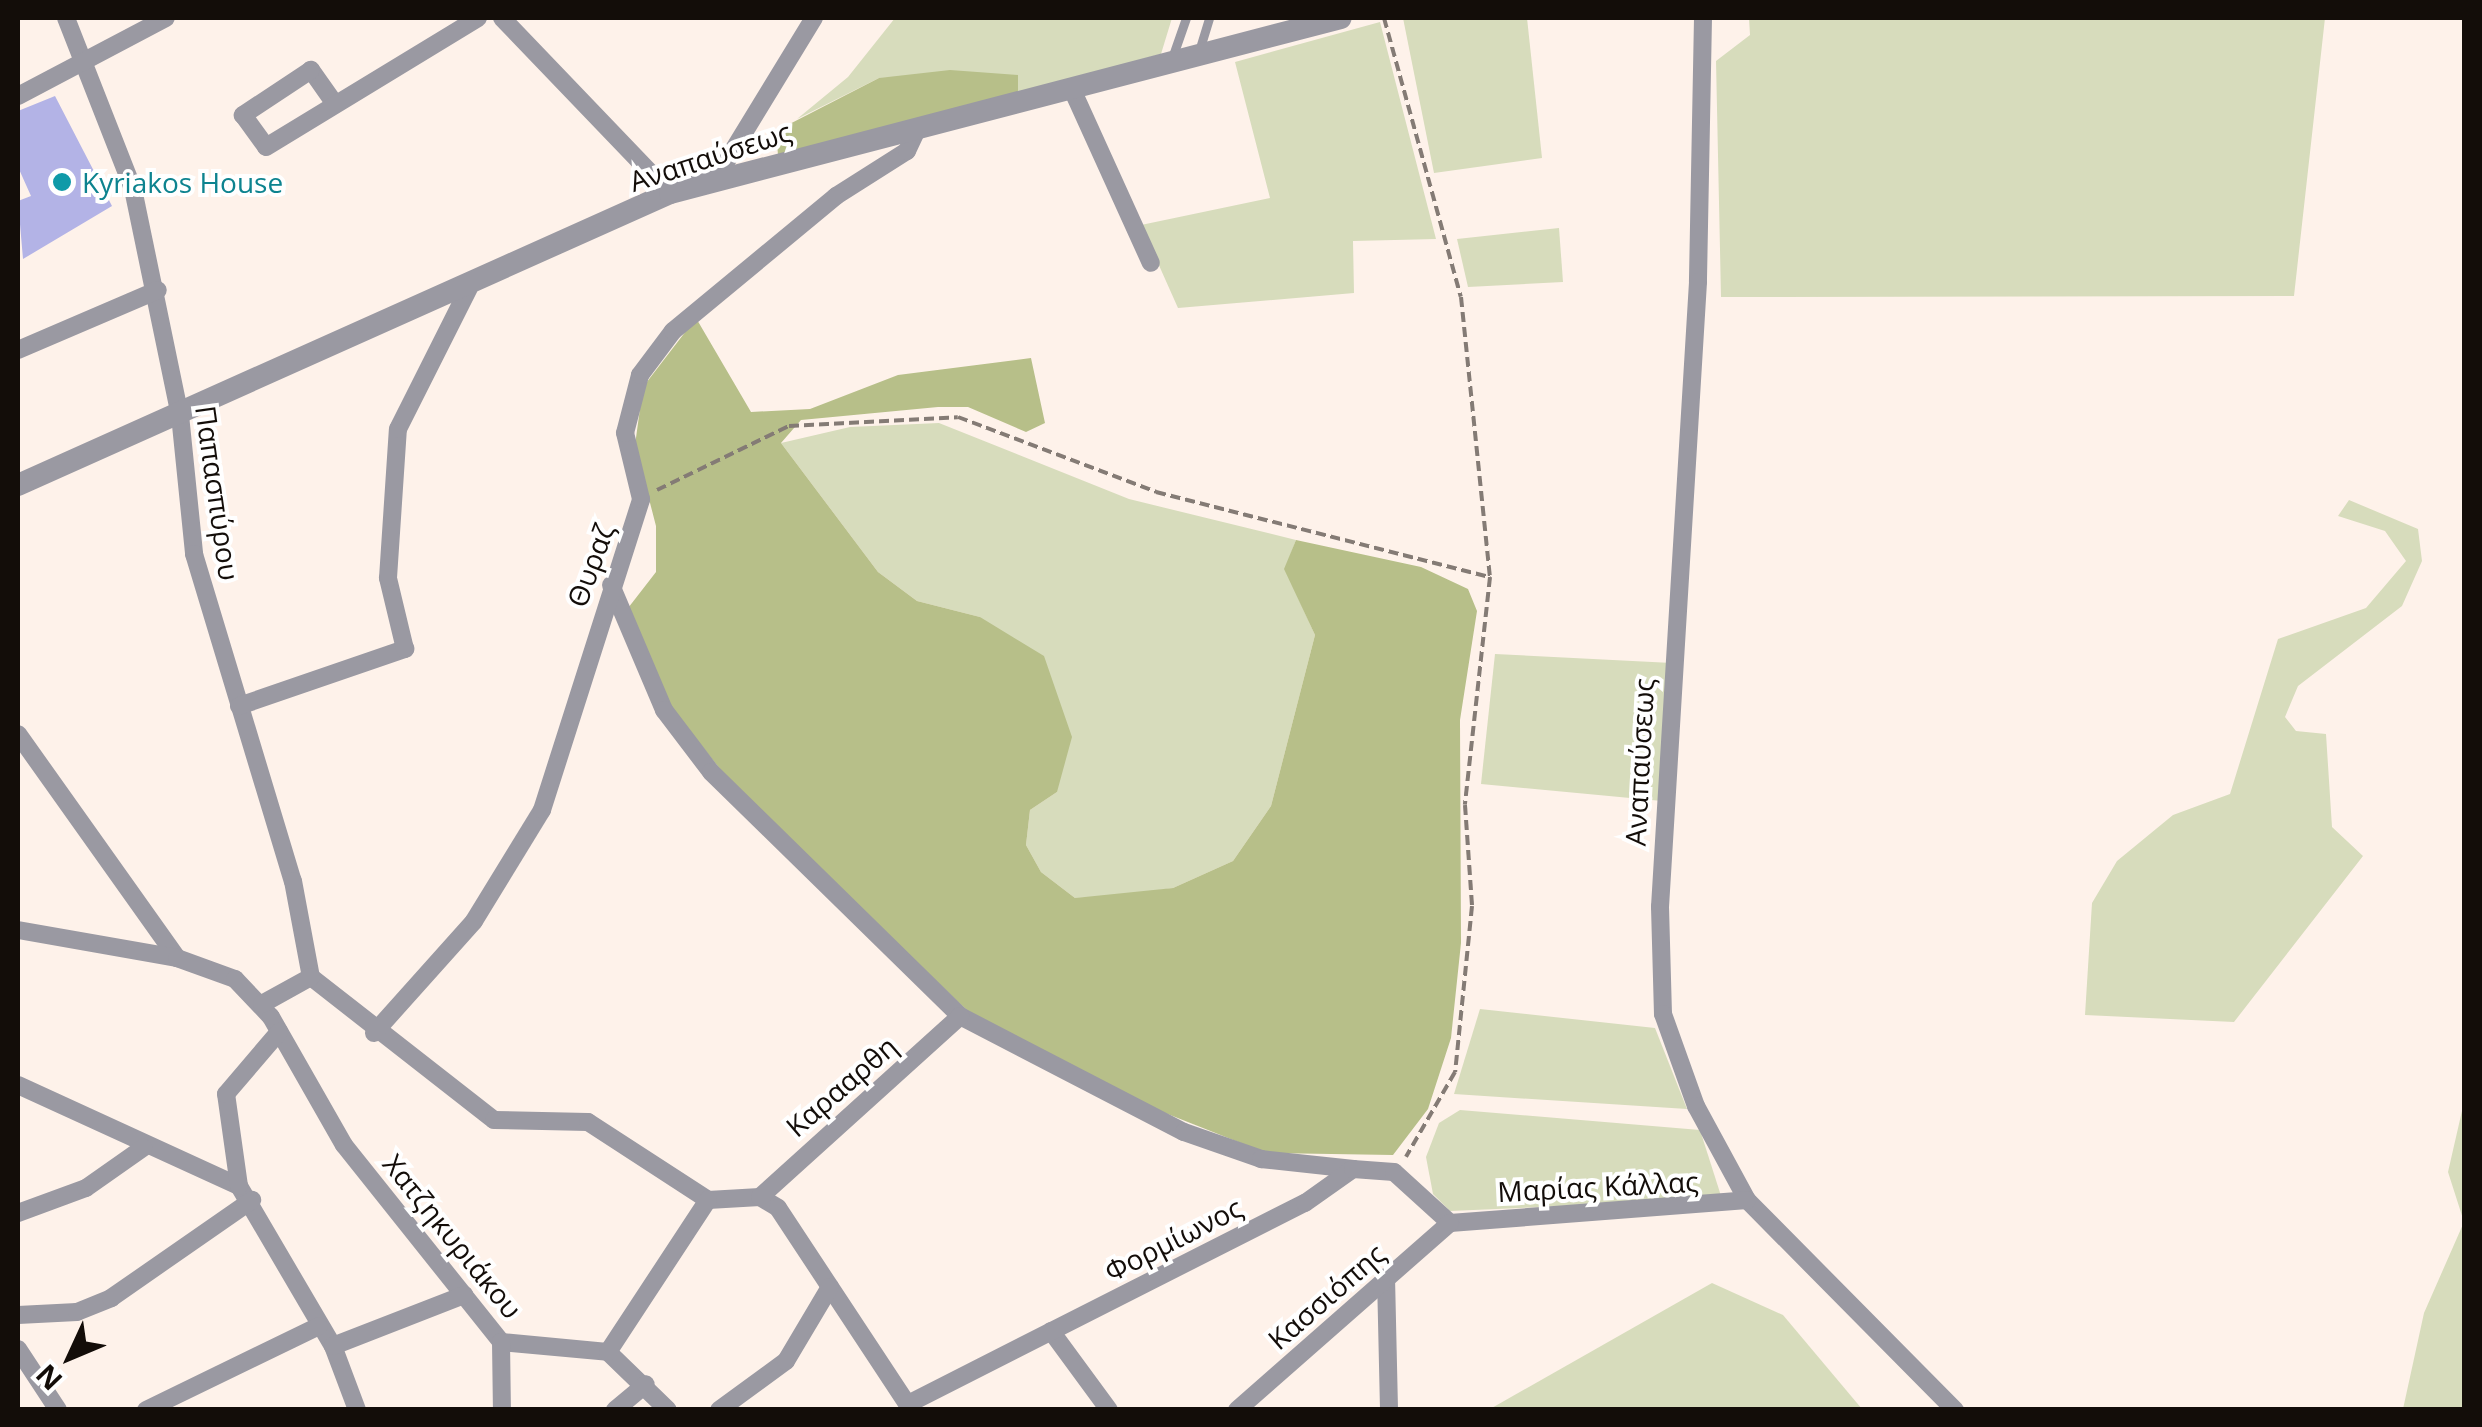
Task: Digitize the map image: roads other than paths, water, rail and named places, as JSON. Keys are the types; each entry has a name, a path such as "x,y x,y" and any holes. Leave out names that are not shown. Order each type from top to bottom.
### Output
{"street":[{"name":"Παπασπύρου","path":"66,18 133,189 158,290 180,415 194,554 293,881 311,977"},
{"path":"18,96 82,66 166,18"},
{"path":"335,104 311,70 243,116 266,147 478,18"},
{"path":"502,18 670,193"},
{"path":"715,180 814,18"},
{"name":"Αναπαύσεως","path":"18,485 469,288 670,193 1198,54 1298,22 1341,18"},
{"name":"Αναπαύσεως","path":"1706,18 1660,906 1663,1014 1696,1106 1746,1200 1955,1410"},
{"path":"1071,87 1151,264"},
{"name":"Θυραζ","path":"374,1033 474,921 524,847 641,499 625,433 653,353 836,196 907,151 918,127"},
{"path":"238,706 404,650 388,578 398,429 469,288"},
{"path":"18,350 158,290"},
{"path":"611,584 664,710 712,772 960,1016 1184,1132 1261,1159 1394,1172 1450,1223"},
{"path":"18,734 176,958"},
{"path":"18,930 176,958 235,979 262,1004 311,977 374,1033 494,1120 588,1122 708,1200 760,1197 787,1219 909,1407"},
{"name":"Χατζηκυριάκου","path":"262,1004 331,1126 501,1342 608,1352"},
{"name":"Καρααρθη","path":"760,1197 960,1016"},
{"path":"279,1032 226,1094 246,1193 319,1326 334,1346 357,1410"},
{"path":"18,1085 143,1148 246,1193"},
{"path":"18,1212 86,1188 143,1148"},
{"name":"Φορμίωνος","path":"909,1407 1051,1330 1305,1203 1352,1169"},
{"path":"18,1315 77,1312 112,1298 246,1193"},
{"path":"668,1410 646,1384 608,1352 708,1200"},
{"name":"Μαρίας Κάλλας","path":"1450,1223 1746,1200"},
{"name":"Κασσιόπης","path":"1237,1410 1450,1223"},
{"path":"1386,1277 1389,1410"},
{"path":"719,1410 786,1361 830,1287"},
{"path":"334,1346 464,1294"},
{"path":"146,1410 319,1326"},
{"path":"1051,1330 1109,1410"},
{"path":"501,1342 502,1410"},
{"path":"18,1350 58,1410"},
{"path":"615,1410 646,1384"}],"lane":[{"path":"1171,61 1186,18"},
{"path":"1198,54 1209,18"}],"place":[{"name":"Kyriakos House","path":"62,182"}]}
